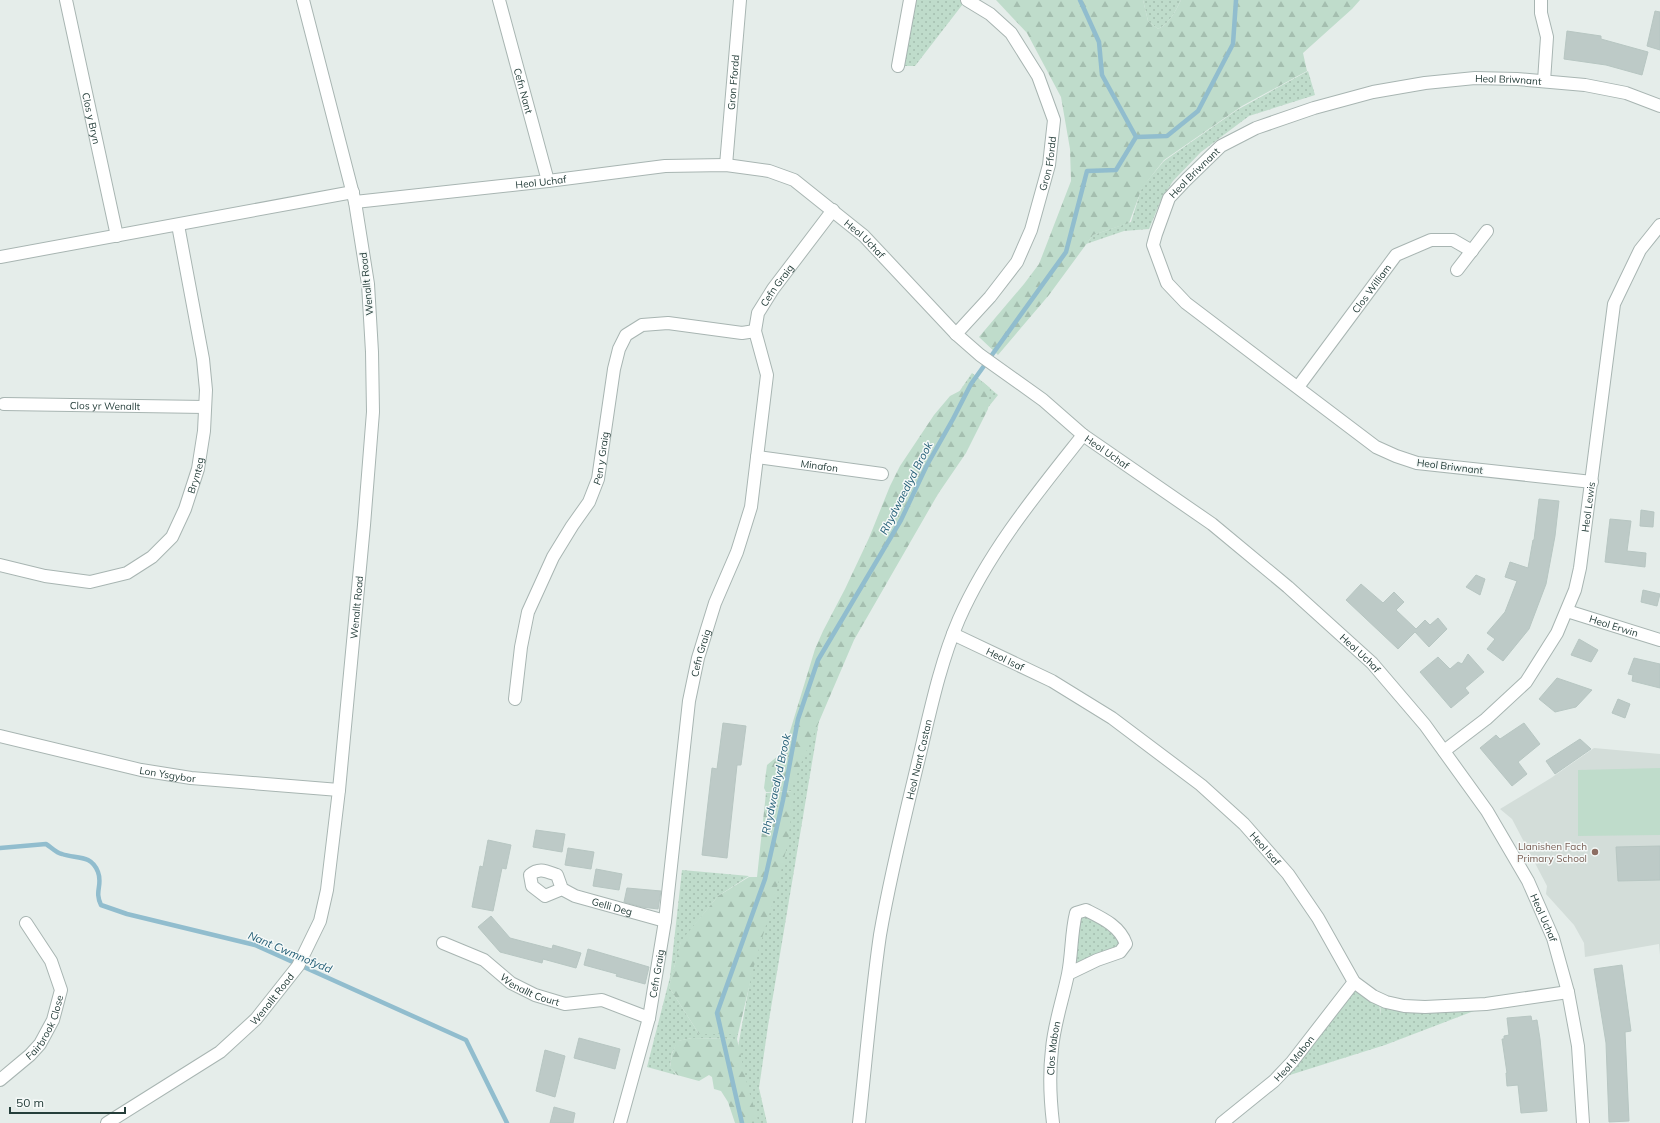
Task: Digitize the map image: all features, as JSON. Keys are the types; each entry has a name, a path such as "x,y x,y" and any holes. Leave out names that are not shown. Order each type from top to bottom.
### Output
{"street":[{"name":"Clos y Bryn","path":"66,0 116,236"},
{"name":"Wenallt Road","path":"107,1123 220,1052 256,1019 298,966 320,921 327,890 339,790 364,525 373,412 372,352 368,284 354,197 303,0"},
{"name":"Cefn Nant","path":"499,0 548,181"},
{"name":"Gron Ffordd","path":"726,165 740,0"},
{"path":"898,66 910,0"},
{"name":"Gron Ffordd","path":"956,334 990,298 1017,262 1031,230 1049,165 1054,120 1038,76 1011,33 990,14 967,0"},
{"path":"1541,0 1541,13 1547,37 1544,81"},
{"name":"Heol Briwnant","path":"1592,482 1417,463 1396,456 1376,446 1186,303 1167,283 1153,245 1169,198 1221,146 1256,128 1314,108 1373,92 1425,83 1475,78 1544,81 1585,85 1626,92 1660,106"},
{"name":"Heol Uchaf","path":"354,197 548,181 665,166 726,165 769,171 794,180 864,236 956,334 980,355 1042,400 1083,435 1212,524 1288,587 1372,663 1425,725 1487,811 1528,881 1553,938 1568,992 1578,1046 1583,1123"},
{"path":"0,257 178,225 354,197"},
{"name":"Cefn Graig","path":"620,1123 649,1018 665,921 689,701 698,658 713,610 737,552 751,507 767,375 755,331 758,313 773,289 833,210"},
{"name":"Brynteg","path":"0,565 45,576 90,582 127,573 152,557 172,537 185,509 198,470 204,431 206,390 203,359 178,225"},
{"name":"Heol Lewis","path":"1444,751 1486,719 1526,682 1557,633 1567,611 1580,568 1614,304 1640,250 1660,225"},
{"path":"1457,270 1487,231"},
{"name":"Clos William","path":"1298,387 1396,255 1431,240 1453,240 1472,251"},
{"name":"Pen y Graig","path":"515,699 521,647 528,612 553,557 589,502 598,479 614,369 619,349 626,335 642,325 668,323 742,333 755,331"},
{"name":"Clos yr Wenallt","path":"4,404 205,407"},
{"name":"Heol Nant Castan","path":"859,1123 880,935 935,691 953,634 969,599 996,552 1029,504 1083,435"},
{"name":"Minafon","path":"757,457 882,474"},
{"name":"Heol Erwin","path":"1567,611 1660,640"},
{"name":"Heol Isaf","path":"953,634 1052,681 1112,718 1201,785 1244,824 1288,874 1318,918 1354,982 1373,996 1386,1002 1404,1006 1425,1007 1486,1004 1568,992"},
{"name":"Lon Ysgybor","path":"0,736 141,770 191,778 339,790"},
{"name":"Gelli Deg","path":"562,889 575,896 665,921"},
{"name":"Clos Mabon","path":"1053,1123 1049,1091 1052,1049 1068,974 1073,924 1076,914 1086,910 1104,919 1123,935 1126,944 1120,952 1096,960 1068,974"},
{"name":"Fairbrook Close","path":"0,1080 30,1055 40,1044 48,1032 53,1020 61,990 51,961 26,923"},
{"name":"Wenallt Court","path":"442,943 484,960 511,983 535,995 565,1004 602,1000 649,1018"},
{"name":"Heol Mabon","path":"1222,1123 1268,1086 1292,1062 1354,982"}],"shaded area":[{"name":"Llanishen Fach Primary School","path":"1594,748 1660,754 1660,955 1659,944 1585,957 1584,943 1574,925 1546,894 1547,886 1512,819 1500,809 1551,778"}],"green space":[{"path":"910,0 966,0 915,66 898,66"},
{"path":"996,0 1143,0 1148,21 1158,29 1169,20 1181,0 1360,0 1303,53 1307,71 1242,106 1164,160 1142,188 1129,223 1093,235 1049,295 998,355 979,337 1039,264 1071,181 1070,149 1061,97 1027,33"},
{"path":"1143,0 1181,0 1169,20 1158,29 1148,21"},
{"path":"1308,71 1315,95 1249,116 1201,152 1173,181 1161,200 1149,229 1124,231 1086,244 1093,235 1131,222 1142,187 1164,161 1237,110"},
{"path":"972,373 998,395 954,450 855,632 821,709 759,1088 767,1123 751,1123 738,1047 751,975 791,791 766,792 768,776 793,775 939,421"},
{"path":"983,382 990,388 988,409 966,453 938,494 854,640 791,790 766,792 764,788 767,765 784,751 815,649 869,538 890,486 900,466 934,415 950,396 973,384"},
{"path":"1660,768 1660,835 1578,836 1578,770"},
{"path":"794,791 788,842 778,884 754,966 738,1034 699,1034 669,987 681,941 718,896 749,877 757,877 766,793"},
{"path":"682,870 749,876 718,896 681,942 669,987 699,1034 738,1034 737,1039 692,1038 678,1041 672,1053 670,1066 676,1075 647,1067 670,977"},
{"path":"1086,910 1126,944 1068,974 1073,924"},
{"path":"1354,983 1378,998 1381,1016 1380,1001 1487,1006 1385,1045 1274,1080"},
{"path":"692,1038 737,1039 748,1088 759,1123 735,1123 728,1102 721,1091 714,1089 712,1077 709,1075 699,1081 677,1075 670,1067 672,1054 677,1041"}],"building":[{"path":"1655,11 1660,12 1660,50 1647,46"},
{"path":"1567,31 1601,36 1601,39 1648,52 1642,75 1606,65 1564,59"},
{"path":"1539,499 1559,501 1555,536 1546,584 1529,629 1503,661 1487,649 1495,639 1487,633 1505,612 1517,581 1505,577 1510,562 1528,568 1534,540"},
{"path":"1641,510 1654,512 1653,527 1640,526"},
{"path":"1610,519 1631,521 1627,551 1646,553 1645,567 1605,562"},
{"path":"1476,575 1485,579 1480,595 1466,587"},
{"path":"1361,584 1383,603 1394,592 1404,602 1396,610 1416,629 1425,620 1430,625 1438,618 1447,629 1429,647 1415,632 1398,649 1346,600"},
{"path":"1643,590 1660,594 1657,606 1641,602"},
{"path":"1579,639 1598,650 1591,662 1571,655"},
{"path":"1468,654 1484,672 1465,688 1469,693 1451,708 1420,672 1438,657 1450,669 1458,662 1462,664"},
{"path":"1634,658 1660,664 1660,688 1632,681 1633,675 1628,674"},
{"path":"1557,678 1592,690 1576,707 1555,712 1539,699"},
{"path":"1618,699 1630,704 1625,718 1612,713"},
{"path":"723,723 746,726 741,765 737,765 727,858 702,855 712,768 717,769"},
{"path":"1524,723 1540,744 1518,762 1527,774 1512,786 1480,748 1496,735 1500,739"},
{"path":"1580,739 1591,749 1555,774 1546,761"},
{"path":"536,830 565,834 562,852 533,847"},
{"path":"488,840 511,845 506,869 502,868 493,911 472,907 480,866 483,867"},
{"path":"1660,846 1660,880 1618,881 1616,847"},
{"path":"568,848 594,852 591,869 565,865"},
{"path":"596,869 622,874 619,890 593,886"},
{"path":"627,888 661,891 658,909 642,907 624,902"},
{"path":"491,916 510,938 552,949 553,945 581,953 576,968 543,959 542,963 500,952 478,927"},
{"path":"588,949 649,967 645,984 616,976 617,974 584,965"},
{"path":"1622,965 1631,1031 1625,1032 1629,1121 1609,1122 1606,1043 1594,969"},
{"path":"1531,1016 1532,1021 1537,1020 1547,1111 1521,1113 1518,1085 1507,1086 1507,1073 1502,1039 1504,1039 1504,1036 1509,1035 1507,1018"},
{"path":"579,1038 620,1049 615,1069 574,1058"},
{"path":"545,1050 565,1056 555,1097 536,1091"},
{"path":"554,1107 575,1113 573,1123 550,1123"}],"waterway":[{"path":"1080,0 1099,42 1102,75 1136,137"},
{"name":"Rhydwaedlyd Brook","path":"742,1123 717,1013 765,879 783,800 798,719 818,660 901,520 927,465 971,384 1066,252 1087,171 1116,170 1136,137 1167,136 1198,111 1233,44 1236,0"},
{"name":"Nant Cwmnofydd","path":"0,848 46,844 60,853 83,858 91,862 98,872 100,881 98,896 101,905 127,914 255,945 466,1040 507,1123"}],"place":[{"name":"Llanishen Fach Primary School","path":"1595,852"}]}
